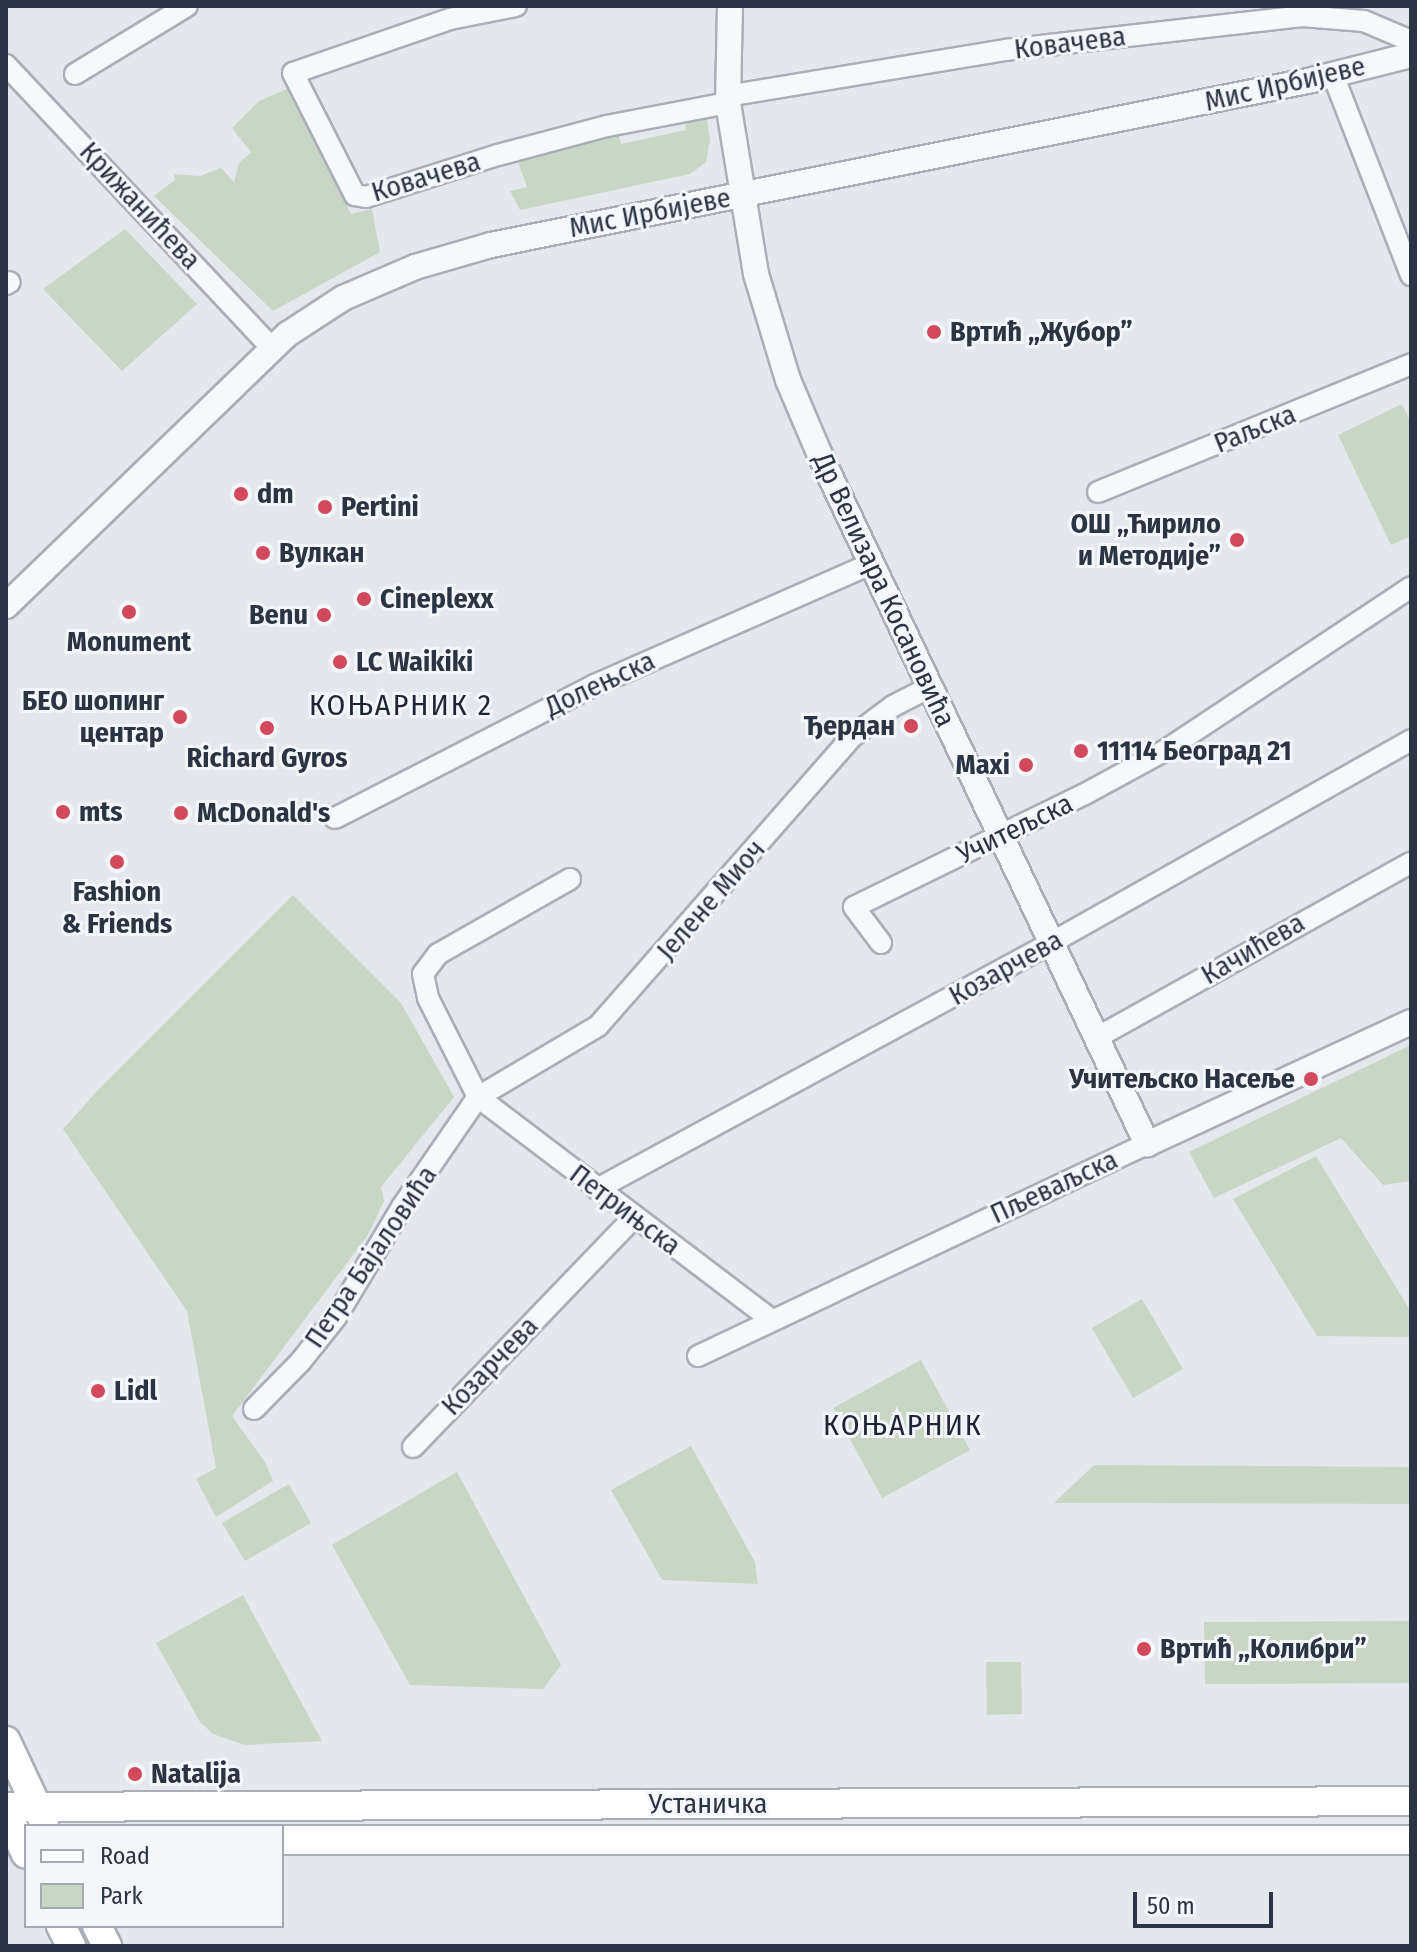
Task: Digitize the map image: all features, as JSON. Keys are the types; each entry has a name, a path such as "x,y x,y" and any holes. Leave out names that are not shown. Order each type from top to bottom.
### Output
{"main road":[{"path":"6,1741 42,1817"},
{"name":"Устаничка","path":"6,1809 42,1817 1411,1801"},
{"path":"6,1809 19,1842"},
{"name":"Устаничка","path":"284,1840 1411,1840"},
{"path":"62,1928 71,1946"}],"street":[{"path":"75,74 187,6"},
{"name":"Ковачева","path":"516,6 450,19 293,73 358,197 566,137 728,100 1005,50 1302,16 1364,21 1411,41"},
{"name":"Др Велизара Косановића","path":"730,6 728,100 742,195 761,293 799,410 1147,1144"},
{"name":"Мис Ирбијеве","path":"6,606 272,348 301,324 343,298 452,254 1333,75 1411,55"},
{"name":"Крижанићева","path":"6,65 272,348"},
{"path":"1333,75 1411,275"},
{"name":"Раљска","path":"1098,492 1411,364"},
{"name":"Долењска","path":"335,818 595,685 871,564"},
{"name":"Учитељска","path":"881,943 854,907 1001,836 1166,750 1411,587"},
{"name":"Јелене Миоч","path":"478,1097 598,1026 853,736 893,706 930,687"},
{"name":"Козарчева","path":"597,1189 1051,943 1411,740"},
{"name":"Качићева","path":"1096,1038 1411,863"},
{"path":"478,1097 428,998 423,974 438,954 570,879"},
{"name":"Пљеваљска","path":"698,1356 1411,1022"},
{"name":"Петрињска","path":"478,1097 772,1320"},
{"name":"Петра Бајаловића","path":"254,1409 301,1361 336,1317 402,1207 478,1097"},
{"name":"Козарчева","path":"413,1447 634,1217"}],"green space":[{"path":"287,89 351,214 372,209 380,252 273,311 154,196 175,180 174,174 200,176 221,168 234,182 239,163 251,152 232,128 259,101"},
{"path":"706,113 710,139 706,162 690,174 520,210 510,191 527,187 517,159 617,129 621,144 686,130 685,117"},
{"path":"125,229 197,304 122,371 43,289"},
{"path":"1402,404 1411,423 1411,536 1391,545 1338,435"},
{"path":"293,895 401,1003 454,1097 381,1187 384,1201 368,1235 232,1416 265,1462 273,1481 216,1517 196,1479 216,1468 187,1311 63,1129"},
{"path":"1411,1045 1411,1181 1383,1185 1341,1138 1214,1198 1189,1152"},
{"path":"1316,1156 1411,1312 1411,1337 1317,1336 1233,1199"},
{"path":"1142,1299 1183,1369 1133,1398 1092,1328"},
{"path":"921,1360 970,1450 882,1498 833,1408"},
{"path":"691,1446 755,1562 758,1584 662,1580 611,1490"},
{"path":"1094,1465 1411,1467 1411,1504 1054,1503"},
{"path":"457,1472 561,1665 543,1689 410,1685 332,1545"},
{"path":"289,1484 311,1523 245,1561 222,1523"},
{"path":"243,1595 322,1741 245,1745 213,1734 200,1722 156,1643"},
{"path":"1411,1621 1411,1683 1205,1684 1204,1622"},
{"path":"986,1662 1021,1662 1022,1714 987,1715"}],"place":[{"name":"Вртић „Жубор”","path":"934,332"},
{"name":"dm","path":"241,494"},
{"name":"Pertini","path":"325,507"},
{"name":"ОШ „Ћирило и Методије”","path":"1237,540"},
{"name":"Вулкан","path":"263,553"},
{"name":"Cineplexx","path":"364,599"},
{"name":"Monument","path":"129,612"},
{"name":"Benu","path":"324,615"},
{"name":"LC Waikiki","path":"340,662"},
{"name":"БЕО шопинг центар","path":"180,717"},
{"name":"Ђердан","path":"911,726"},
{"name":"Richard Gyros","path":"267,728"},
{"name":"11114 Београд 21","path":"1081,751"},
{"name":"Maxi","path":"1026,765"},
{"name":"mts","path":"63,812"},
{"name":"McDonald's","path":"181,813"},
{"name":"Fashion & Friends","path":"117,862"},
{"name":"Учитељско Насеље","path":"1311,1079"},
{"name":"Lidl","path":"98,1391"},
{"name":"Вртић „Колибри”","path":"1144,1649"},
{"name":"Natalija","path":"135,1774"}],"district":[{"name":"КОЊАРНИК 2","path":"401,705"},
{"name":"КОЊАРНИК","path":"903,1425"}]}
